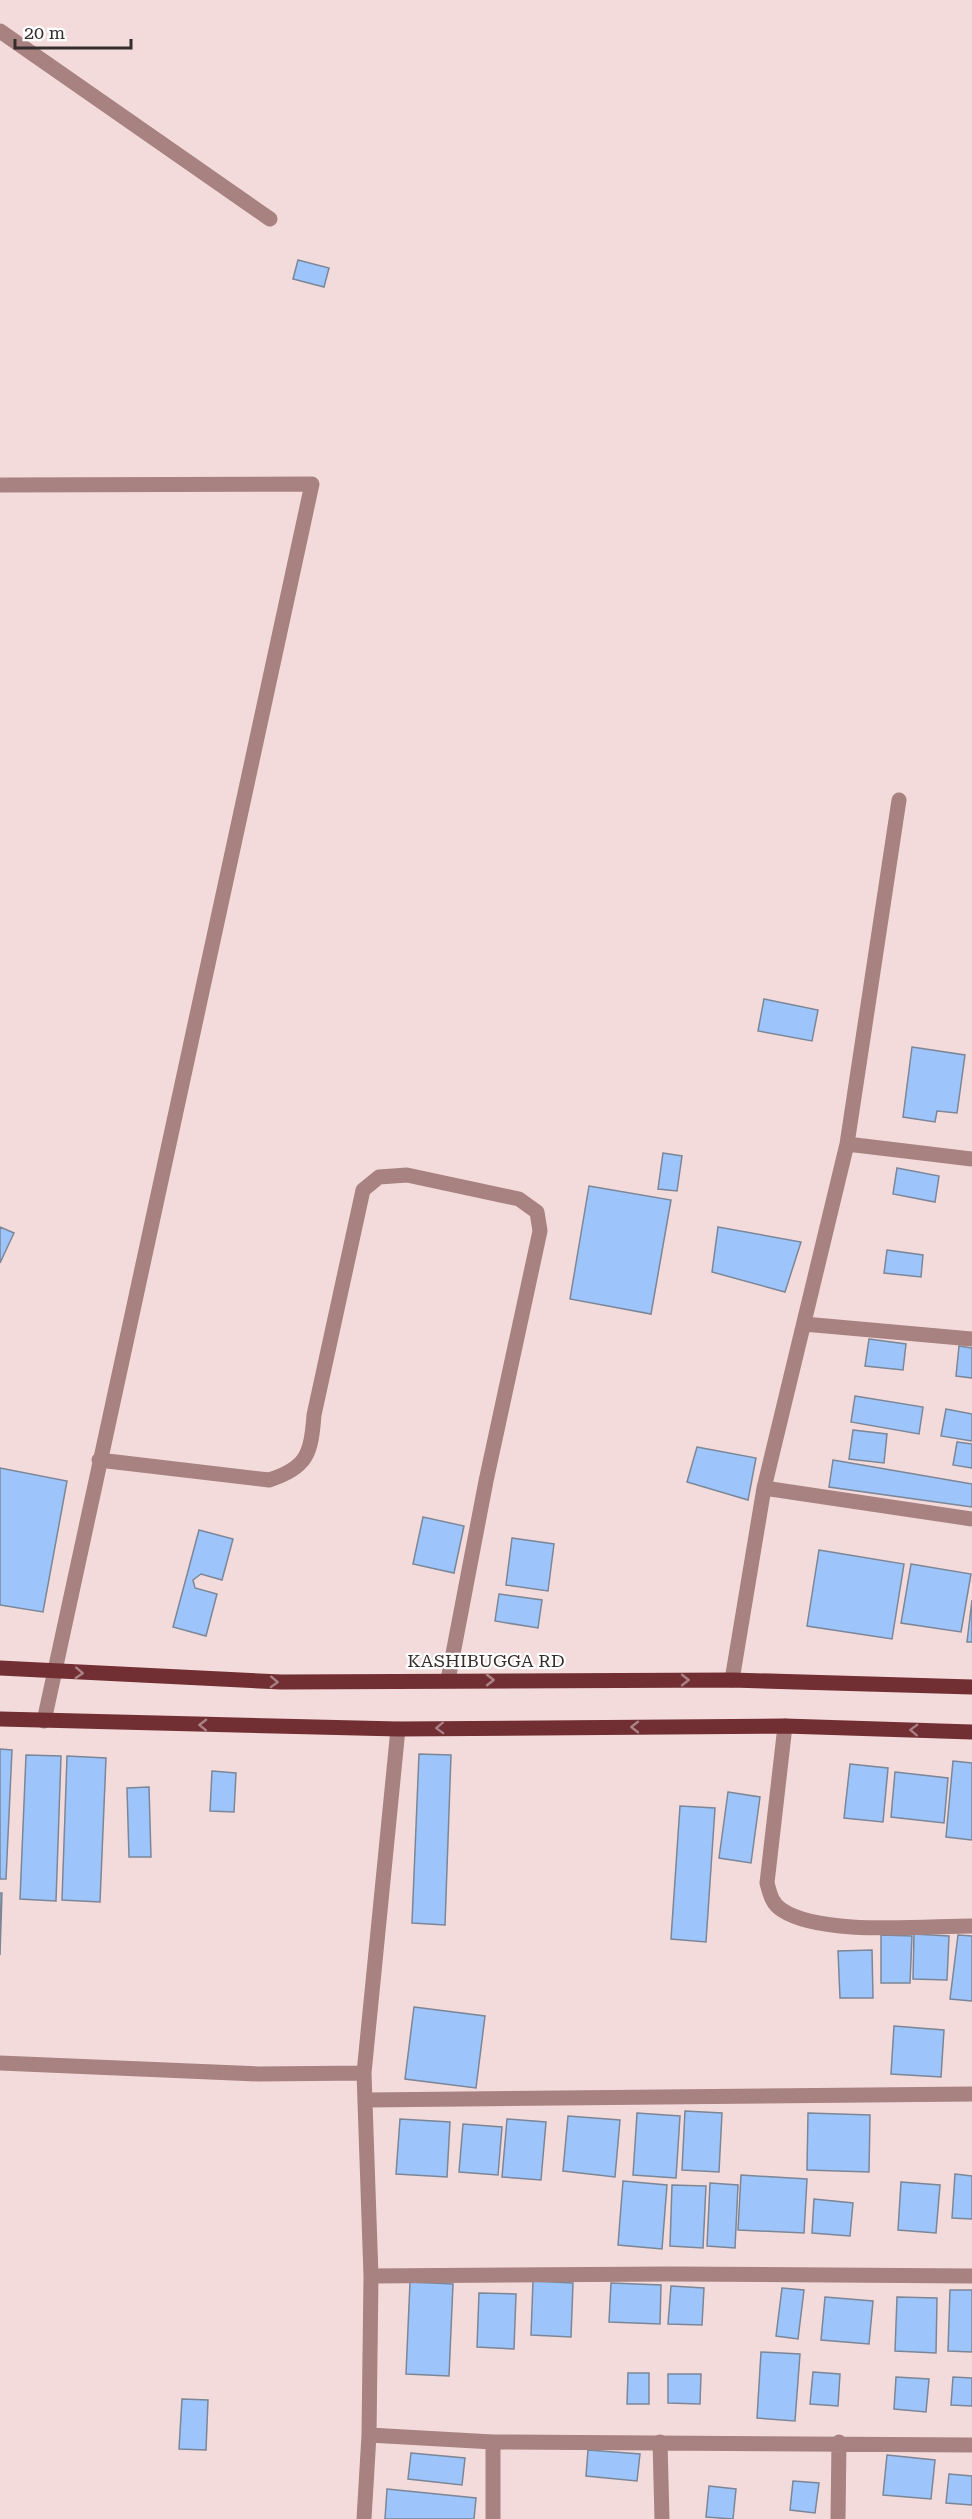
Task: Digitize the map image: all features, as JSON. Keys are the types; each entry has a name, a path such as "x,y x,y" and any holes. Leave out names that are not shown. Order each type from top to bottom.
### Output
{"main road":[{"name":"KASHIBUGGA RD","path":"0,1668 281,1682 732,1680 972,1687"},
{"path":"0,1719 398,1729 785,1726 972,1732"}],"street":[{"path":"0,31 270,219"},
{"path":"0,485 312,484 44,1721"},
{"path":"732,1680 764,1488 847,1144 899,800"},
{"path":"847,1144 972,1158"},
{"path":"99,1460 269,1480 290,1473 305,1459 312,1436 314,1415 363,1190 379,1178 407,1175 519,1199 537,1212 540,1231 484,1492 448,1680"},
{"path":"804,1324 972,1339"},
{"path":"764,1488 972,1519"},
{"path":"785,1726 767,1883 770,1898 780,1909 802,1920 834,1926 972,1926"},
{"path":"364,2519 369,2435 371,2276 367,2100 364,2073 398,1729"},
{"path":"0,2063 259,2074 364,2073"},
{"path":"367,2100 972,2094"},
{"path":"371,2276 682,2274 972,2276"},
{"path":"369,2435 493,2442 839,2442 972,2445"},
{"path":"493,2442 493,2519"},
{"path":"660,2442 662,2519"},
{"path":"838,2519 839,2442"}],"building":[{"path":"298,260 329,268 324,287 293,279"},
{"path":"764,999 818,1010 812,1041 758,1031"},
{"path":"912,1047 965,1055 957,1113 937,1111 935,1122 903,1117"},
{"path":"663,1153 682,1156 677,1191 658,1189"},
{"path":"897,1168 939,1176 935,1202 893,1194"},
{"path":"589,1186 671,1200 651,1314 570,1299"},
{"path":"0,1227 14,1233 0,1263"},
{"path":"718,1227 801,1242 785,1292 712,1272"},
{"path":"887,1250 923,1255 921,1277 884,1273"},
{"path":"869,1339 906,1344 903,1370 865,1366"},
{"path":"959,1346 972,1348 972,1378 956,1376"},
{"path":"855,1396 923,1407 919,1434 851,1422"},
{"path":"946,1409 972,1414 972,1441 941,1436"},
{"path":"853,1430 887,1434 884,1463 849,1459"},
{"path":"957,1442 972,1444 972,1468 953,1465"},
{"path":"697,1447 756,1458 748,1500 687,1482"},
{"path":"833,1460 972,1484 972,1507 829,1487"},
{"path":"0,1468 67,1481 43,1612 0,1605"},
{"path":"423,1517 464,1526 454,1573 413,1564"},
{"path":"199,1530 233,1539 222,1580 201,1574 193,1580 195,1588 217,1594 206,1636 173,1627"},
{"path":"512,1538 554,1544 548,1591 506,1585"},
{"path":"819,1550 904,1564 892,1639 807,1626"},
{"path":"911,1564 971,1574 961,1632 901,1623"},
{"path":"499,1594 542,1600 538,1628 495,1621"},
{"path":"972,1600 972,1642 967,1642"},
{"path":"0,1749 12,1750 6,1879 0,1879"},
{"path":"419,1754 451,1755 445,1925 412,1923"},
{"path":"26,1755 61,1756 56,1901 20,1899"},
{"path":"67,1756 106,1758 100,1902 62,1900"},
{"path":"953,1761 972,1763 972,1840 946,1837"},
{"path":"850,1764 888,1768 883,1822 844,1818"},
{"path":"212,1771 236,1773 234,1812 210,1811"},
{"path":"895,1772 948,1778 944,1823 891,1817"},
{"path":"149,1787 151,1857 129,1857 127,1788"},
{"path":"728,1792 760,1797 751,1863 719,1858"},
{"path":"680,1806 715,1808 706,1942 671,1939"},
{"path":"0,1893 2,1893 0,1955"},
{"path":"914,1934 949,1936 947,1980 913,1979"},
{"path":"881,1935 912,1936 910,1983 881,1983"},
{"path":"958,1935 972,1936 972,2001 950,1999"},
{"path":"872,1950 873,1998 840,1998 838,1951"},
{"path":"414,2007 485,2016 476,2088 405,2079"},
{"path":"894,2026 944,2030 941,2077 891,2074"},
{"path":"685,2111 722,2113 719,2172 682,2170"},
{"path":"637,2113 680,2116 676,2178 633,2175"},
{"path":"808,2113 870,2115 869,2172 807,2170"},
{"path":"568,2116 620,2120 615,2177 563,2171"},
{"path":"400,2119 450,2122 447,2177 396,2174"},
{"path":"507,2119 546,2122 541,2180 502,2177"},
{"path":"463,2124 502,2127 498,2175 459,2172"},
{"path":"955,2174 972,2176 972,2219 952,2218"},
{"path":"741,2175 807,2179 804,2233 738,2230"},
{"path":"623,2181 667,2185 662,2249 618,2245"},
{"path":"901,2182 940,2185 936,2233 898,2230"},
{"path":"710,2183 738,2185 735,2248 707,2246"},
{"path":"672,2185 706,2186 703,2248 670,2246"},
{"path":"814,2199 853,2203 850,2236 812,2233"},
{"path":"533,2281 573,2283 571,2337 531,2335"},
{"path":"410,2282 453,2284 449,2376 406,2374"},
{"path":"611,2283 661,2285 660,2324 609,2322"},
{"path":"671,2286 704,2288 702,2325 668,2324"},
{"path":"782,2288 804,2290 798,2339 776,2336"},
{"path":"950,2290 972,2290 972,2352 948,2351"},
{"path":"479,2293 516,2294 514,2349 477,2347"},
{"path":"825,2297 873,2301 869,2344 821,2340"},
{"path":"897,2297 937,2298 936,2353 895,2351"},
{"path":"761,2352 800,2354 795,2421 757,2418"},
{"path":"813,2372 840,2374 838,2406 810,2404"},
{"path":"628,2373 649,2373 649,2404 627,2404"},
{"path":"668,2374 701,2374 700,2404 668,2403"},
{"path":"896,2377 929,2379 926,2412 894,2409"},
{"path":"953,2377 972,2378 972,2406 951,2405"},
{"path":"182,2399 208,2400 206,2450 179,2449"},
{"path":"588,2450 640,2454 637,2481 586,2476"},
{"path":"411,2453 465,2458 462,2485 408,2479"},
{"path":"887,2455 935,2460 931,2499 883,2495"},
{"path":"949,2474 972,2476 972,2505 946,2503"},
{"path":"793,2481 819,2483 815,2513 790,2510"},
{"path":"709,2486 736,2489 733,2519 706,2517"},
{"path":"387,2489 476,2498 474,2519 385,2519"}]}
